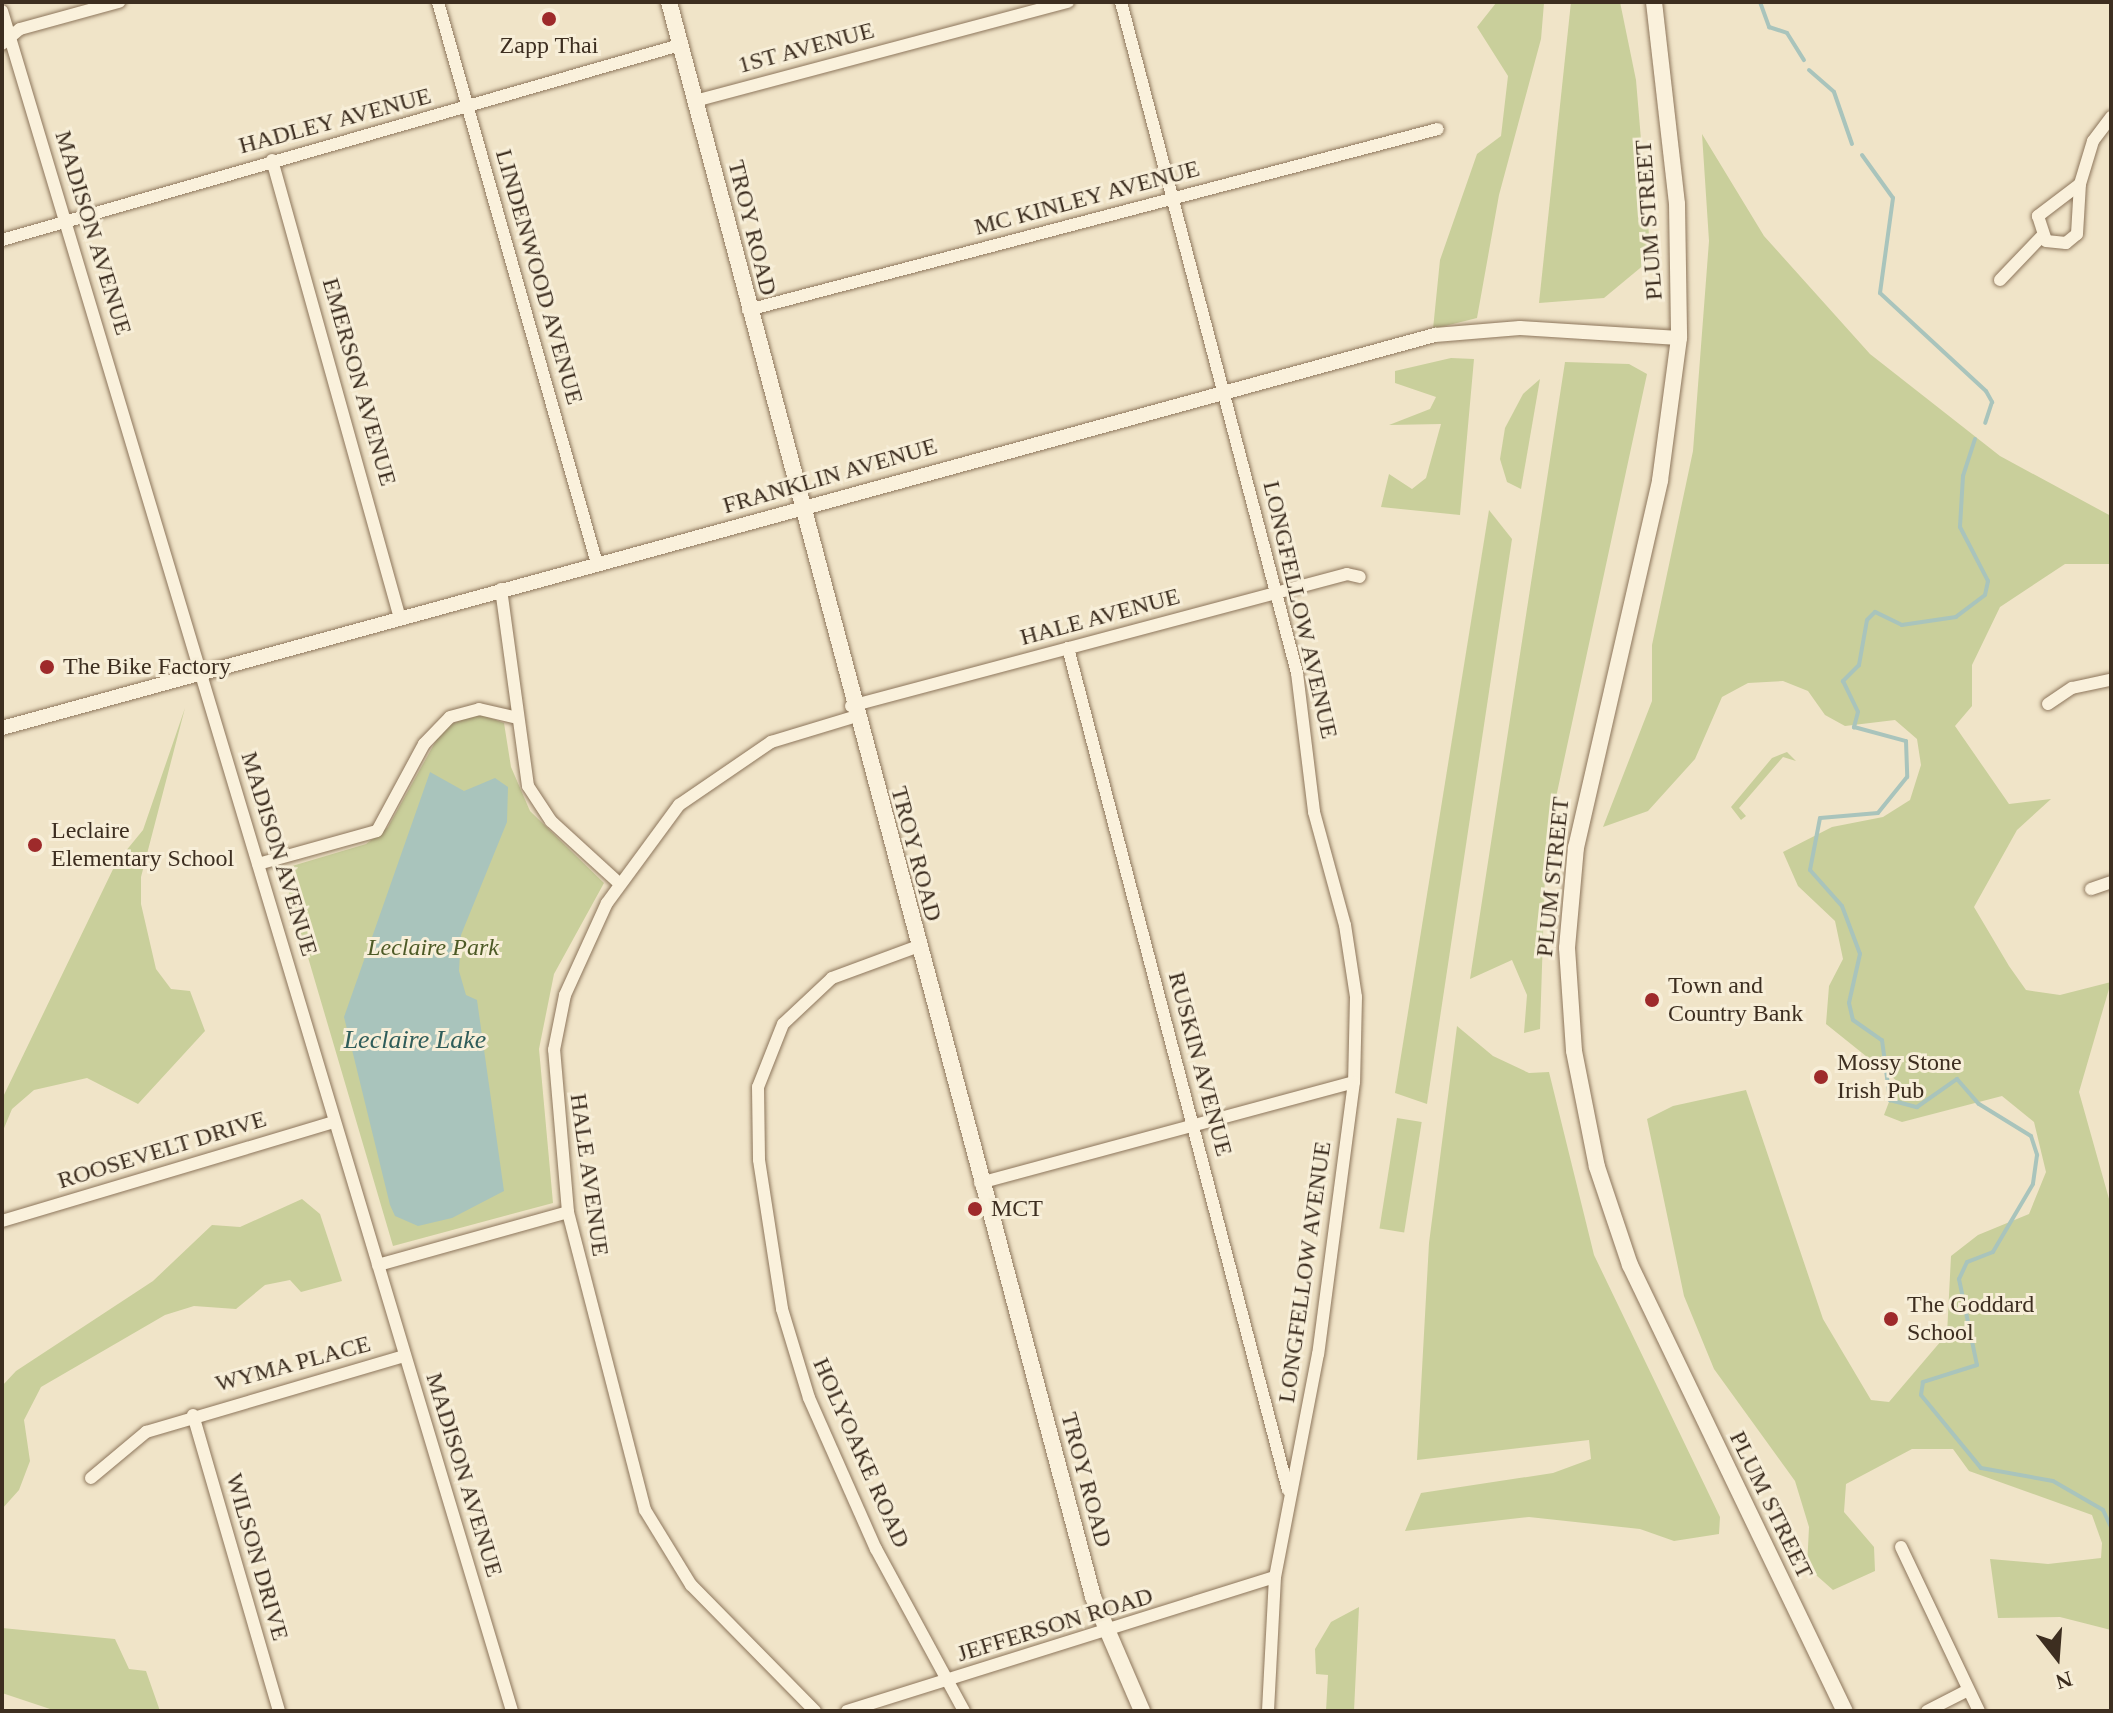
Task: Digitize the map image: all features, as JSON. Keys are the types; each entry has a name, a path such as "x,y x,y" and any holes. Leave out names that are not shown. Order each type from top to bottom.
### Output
{"main road":[{"name":"TROY ROAD","path":"669,2 853,711 980,1183 1106,1633 1142,1711"},
{"name":"PLUM STREET","path":"1654,2 1678,219 1679,338 1660,481 1576,847 1567,948 1574,1051 1597,1167 1630,1265 1845,1711"}],"street":[{"path":"6,41 119,2"},
{"name":"LINDENWOOD AVENUE","path":"438,2 597,564"},
{"name":"1ST AVENUE","path":"695,101 1068,2"},
{"name":"LONGFELLOW AVENUE","path":"1121,2 1277,592 1310,734 1314,812 1351,959 1354,1082 1318,1354 1275,1577 1268,1711"},
{"name":"MADISON AVENUE","path":"2,11 6,41 66,219 512,1711"},
{"name":"HADLEY AVENUE","path":"2,240 272,160 470,108 680,45"},
{"path":"2042,236 2057,244 2077,234 2080,184 2093,141 2111,117"},
{"name":"MC KINLEY AVENUE","path":"748,310 1438,129"},
{"name":"EMERSON AVENUE","path":"272,160 400,617"},
{"path":"2000,280 2042,236 2043,209 2080,184"},
{"name":"FRANKLIN AVENUE","path":"2,728 1225,390 1466,330 1679,338"},
{"name":"HALE AVENUE","path":"815,1711 691,1585 658,1537 633,1471 568,1212 556,1036 565,995 619,883 667,818 708,779 771,742 853,711 1068,648 1277,592 1360,577"},
{"path":"501,589 522,770 538,804 619,883"},
{"name":"RUSKIN AVENUE","path":"1068,648 1289,1493"},
{"path":"2048,704 2072,688 2111,680"},
{"path":"258,864 377,831 424,744 450,717 479,709 515,717"},
{"path":"2091,889 2111,882"},
{"name":"HOLYOAKE ROAD","path":"916,947 851,967 783,1024 758,1087 759,1160 782,1309 809,1398 876,1549 964,1711"},
{"path":"980,1183 1354,1082"},
{"name":"ROOSEVELT DRIVE","path":"2,1221 335,1122"},
{"path":"378,1265 568,1212"},
{"name":"WYMA PLACE","path":"91,1478 146,1432 193,1415 405,1356"},
{"name":"WILSON DRIVE","path":"193,1415 279,1711"},
{"path":"1901,1547 1979,1711"},
{"name":"JEFFERSON ROAD","path":"847,1711 1106,1633 1275,1577"},
{"path":"1927,1711 1968,1690"}],"green space":[{"path":"1571,2 1620,2 1636,80 1651,259 1604,298 1539,303"},
{"path":"1496,3 1544,3 1541,39 1499,195 1477,318 1433,329 1440,260 1477,154 1501,136 1508,76 1477,27"},
{"path":"1702,134 1764,236 1870,354 2000,456 2111,516 2111,564 2065,564 2000,607 1972,665 1972,706 1955,726 2009,804 2051,799 2017,830 1974,907 2009,966 2026,990 2060,995 2111,982 2079,1092 2111,1206 2111,1630 2060,1617 1998,1618 1990,1559 2048,1564 2101,1558 2102,1543 2092,1515 1969,1471 1953,1449 1912,1449 1846,1484 1844,1512 1874,1547 1875,1571 1833,1590 1807,1567 1809,1527 1795,1481 1714,1369 1684,1296 1647,1119 1673,1106 1746,1090 1823,1319 1871,1400 1889,1402 1947,1334 1951,1256 1978,1235 2029,1214 2046,1172 2034,1122 2002,1096 1902,1122 1884,1115 1897,1081 1826,1024 1829,986 1843,959 1835,921 1798,886 1783,852 1832,827 1883,817 1910,800 1921,765 1917,739 1895,720 1845,726 1825,715 1808,691 1783,681 1748,683 1722,697 1695,759 1648,811 1603,827 1652,701 1652,645 1693,451 1709,241"},
{"path":"1451,358 1474,359 1460,515 1381,507 1389,474 1412,489 1426,478 1441,424 1389,425 1430,409 1436,397 1395,383 1395,371"},
{"path":"1565,362 1629,364 1647,374 1546,844 1540,1029 1524,1033 1527,995 1512,960 1470,979"},
{"path":"1540,379 1521,489 1507,482 1500,459 1505,428 1523,394"},
{"path":"1489,510 1512,539 1427,1104 1395,1093"},
{"path":"185,708 141,877 141,904 156,969 171,989 190,991 205,1031 138,1104 87,1078 34,1090 12,1109 2,1133 2,1099 116,863 143,830"},
{"name":"Leclaire Park","path":"476,713 504,723 511,767 530,811 604,883 554,974 539,1049 553,1203 393,1246 282,869 366,844 388,827 443,728"},
{"path":"1787,752 1796,761 1783,757 1739,808 1746,816 1741,820 1731,807 1772,758"},
{"path":"1457,1026 1493,1056 1529,1073 1549,1072 1594,1255 1720,1517 1719,1534 1674,1541 1640,1529 1529,1517 1405,1531 1421,1493 1553,1473 1591,1459 1589,1440 1417,1460 1429,1243"},
{"path":"1397,1118 1422,1122 1404,1233 1379,1229"},
{"path":"302,1199 320,1214 342,1281 301,1292 290,1280 265,1285 236,1309 194,1306 165,1315 41,1387 24,1420 30,1461 19,1490 2,1509 2,1386 16,1371 153,1281 212,1225 240,1227"},
{"path":"1359,1607 1354,1711 1326,1711 1328,1675 1316,1674 1315,1649 1331,1622"},
{"path":"2,1628 115,1639 129,1669 146,1671 160,1711 56,1711 2,1693"}],"water":[{"name":"Leclaire Lake","path":"430,772 464,791 495,778 508,787 507,822 461,935 459,971 466,995 477,1000 504,1191 452,1218 418,1226 395,1216 390,1205 344,1017"}],"waterway":[{"path":"1760,2 1769,27 1787,33 1804,60"},
{"path":"1809,70 1834,92 1852,144"},
{"path":"1862,155 1893,198 1880,293 1986,391 1992,402 1985,423"},
{"path":"1975,439 1963,476 1960,527 1988,581 1985,595 1956,617 1902,625 1875,612 1867,620 1859,665 1843,681 1858,712 1854,727 1906,741 1907,777 1878,813 1820,818 1810,870 1842,906 1860,954 1849,1003 1853,1020 1882,1040 1890,1100 1917,1107 1957,1079 1979,1104 2031,1136 2037,1155 2033,1184 1993,1252 1967,1262 1959,1279 1977,1365 1923,1382 1921,1395 1981,1468 2053,1481 2103,1510 2111,1527"}],"place":[{"name":"Zapp Thai","path":"549,19"},
{"name":"The Bike Factory","path":"47,667"},
{"name":"Leclaire Elementary School","path":"35,845"},
{"name":"Town and Country Bank","path":"1652,1000"},
{"name":"Mossy Stone Irish Pub","path":"1821,1077"},
{"name":"MCT","path":"975,1209"},
{"name":"The Goddard School","path":"1891,1319"}]}
